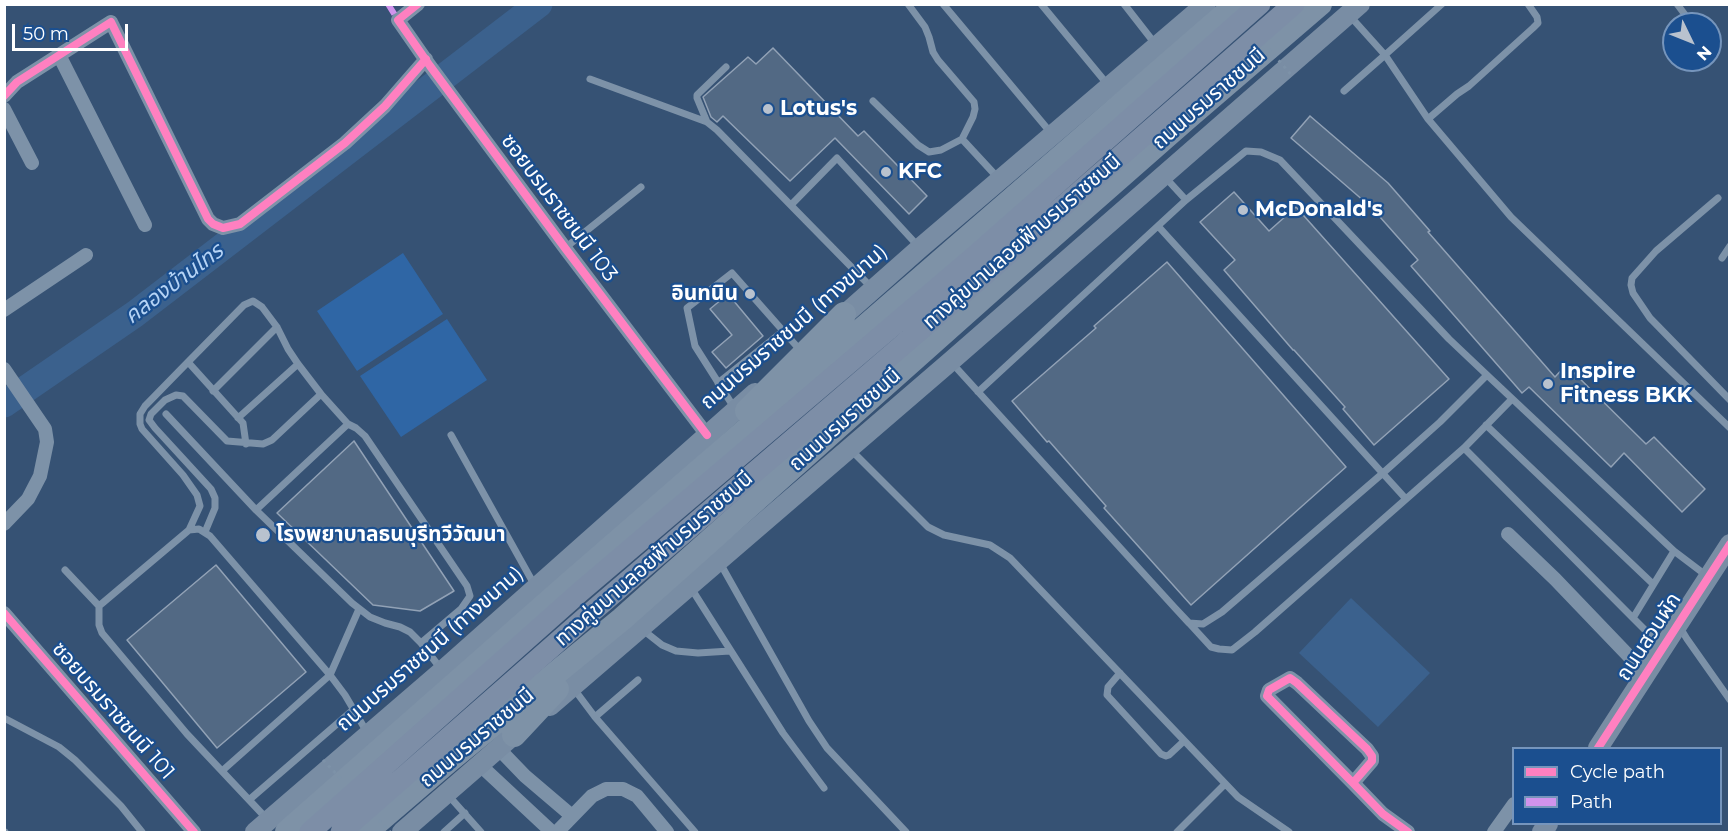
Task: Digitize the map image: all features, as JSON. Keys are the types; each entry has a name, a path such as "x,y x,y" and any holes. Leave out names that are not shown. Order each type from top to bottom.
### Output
{"highway":[{"path":"270,828 571,582 1238,4"},
{"name":"ถนนบรมราชชนนี","path":"366,832 451,759 631,623 1015,269 1320,4"},
{"path":"571,582 844,315"},
{"path":"506,741 631,623"}],"main road":[{"name":"ถนนบรมราชชนนี (ทางขนาน)","path":"270,828 369,736 872,289 1206,4"},
{"name":"ทางคู่ขนานลอยฟ้าบรมราชชนนี","path":"309,832 580,592 976,255 1260,4"},
{"name":"ทางคู่ขนานลอยฟ้าบรมราชชนนี","path":"341,832 594,610 989,272 1294,4"},
{"path":"402,832 506,741 573,687 631,623 689,585 719,560 1354,10"},
{"name":"ถนนสวนผัก","path":"1599,747 1730,544"}],"street":[{"name":"ซอยบรมราชชนนี 103","path":"418,4 398,20 565,248 707,435"},
{"path":"4,96 17,82 111,22 208,219 223,228 240,224 345,143 428,62"},
{"path":"59,56 145,225"},
{"path":"4,109 32,163"},
{"path":"4,310 86,255"},
{"path":"4,369 45,429 47,442 40,476 28,499 4,524"},
{"path":"1508,534 1555,579 1646,674"},
{"name":"ซอยบรมราชชนนี 101","path":"4,613 194,832"},
{"path":"1353,783 1372,761 1372,756 1367,750 1290,678 1269,690 1267,696 1383,814 1408,832"},
{"path":"506,741 525,776 572,816"},
{"path":"479,764 552,832"},
{"path":"557,832 592,796 606,789 623,789 637,796 667,832"},
{"path":"1494,832 1512,807"}],"lane":[{"path":"873,101 918,145 929,152 941,150 962,139 973,117 974,102 938,60 925,27 908,4"},
{"path":"943,4 1053,135"},
{"path":"1041,4 1109,87"},
{"path":"1124,4 1158,46"},
{"path":"1344,91 1442,4"},
{"path":"1428,119 1469,86 1538,23 1537,17 1528,4"},
{"path":"1354,10 1428,119 1511,217 1730,428"},
{"path":"726,67 697,95 707,122 872,289"},
{"path":"590,79 707,122"},
{"path":"962,139 1000,180"},
{"path":"978,392 1186,200 1246,150 1261,153 1280,160 1449,339 1674,551 1708,577"},
{"path":"790,206 837,158 920,248"},
{"path":"1164,176 1186,200"},
{"path":"565,248 640,187"},
{"path":"1718,198 1656,251 1632,278 1632,285 1633,293 1650,318 1730,400"},
{"path":"1158,226 1406,499"},
{"path":"1722,258 1730,246"},
{"path":"735,410 695,346 687,308 732,273 802,352"},
{"path":"99,606 189,530 200,506 197,495 183,475 142,429 141,414 145,406 244,305 253,301 262,307 277,327 288,349 321,394 348,424 366,436 467,586 470,596 461,609 422,643"},
{"path":"213,391 277,327"},
{"path":"718,383 782,332"},
{"path":"951,361 1211,647 1232,650 1464,448 1512,399"},
{"path":"188,362 243,423 246,444"},
{"path":"238,418 298,364"},
{"path":"1189,622 1203,624 1222,612 1440,422 1486,375"},
{"path":"205,532 215,508 215,498 203,481 155,428 149,420 151,414 165,400 176,395 183,396 227,441 263,444 272,440 321,394"},
{"path":"166,414 256,510 352,603 370,616 410,633 422,643 442,671"},
{"path":"256,510 348,424"},
{"path":"1486,425 1653,585"},
{"path":"452,435 536,588"},
{"path":"850,448 928,526 944,535 990,545 1010,558 1238,797 1288,832"},
{"path":"1464,448 1663,648"},
{"path":"189,530 199,530 210,536 330,675 345,695 369,736"},
{"path":"1633,618 1674,551"},
{"path":"719,560 808,721 827,748 906,832"},
{"path":"65,570 99,606 99,625 102,633 187,734 249,800 270,828"},
{"path":"689,585 783,733 825,789"},
{"path":"222,771 330,675 359,609"},
{"path":"631,623 662,645 676,651 698,653 730,651"},
{"path":"1678,624 1686,639 1730,700"},
{"path":"1120,673 1108,687 1107,695 1161,754 1169,755 1184,741"},
{"path":"595,717 638,680"},
{"path":"573,687 595,717 695,832"},
{"path":"249,800 353,710"},
{"path":"4,718 59,747 75,760 121,806 142,832"},
{"path":"1177,832 1225,784"},
{"path":"446,793 481,832"},
{"path":"444,832 465,813"}],"shaded area":[{"path":"403,253 443,314 357,371 317,311"},
{"path":"447,319 487,380 401,437 360,376"},
{"path":"1351,598 1430,673 1378,727 1299,653"}],"building":[{"name":"Lotus's","path":"773,48 858,136 864,131 927,196 909,214 835,138 790,181 723,116 717,122 711,117 703,97 748,57 756,64"},
{"path":"1310,116 1388,183 1555,377 1566,365 1646,444 1654,437 1705,489 1682,512 1624,453 1611,467 1529,387 1522,393 1411,266 1418,260 1372,208 1291,138"},
{"path":"1234,192 1269,231 1296,207 1449,379 1374,445 1343,409 1345,407 1224,270 1235,260 1200,222"},
{"path":"1167,262 1346,467 1191,605 1012,401"},
{"path":"728,294 763,336 726,368 712,352 732,335 710,309"},
{"path":"354,441 454,591 420,611 373,605 277,513"},
{"path":"216,565 306,672 217,748 127,640"}],"waterway":[{"name":"คลองบ้านไทร","path":"4,404 135,314 539,4"}],"marked path":[{"path":"388,4 398,20"}],"cycle path":[{"path":"418,4 398,20 565,248 707,435"},
{"path":"4,96 17,82 111,22 208,219 223,228 240,224 345,143 385,106 426,59"},
{"path":"1599,747 1730,544"},
{"path":"4,613 194,832"},
{"path":"1353,783 1372,761 1372,756 1367,749 1290,678 1269,690 1267,696 1383,814 1408,832"}],"place":[{"name":"Lotus's","path":"768,109"},
{"name":"KFC","path":"886,172"},
{"name":"McDonald's","path":"1243,210"},
{"name":"อินทนิน","path":"750,294"},
{"name":"Inspire Fitness BKK","path":"1548,384"},
{"name":"โรงพยาบาลธนบุรีทวีวัฒนา","path":"263,535"}]}
